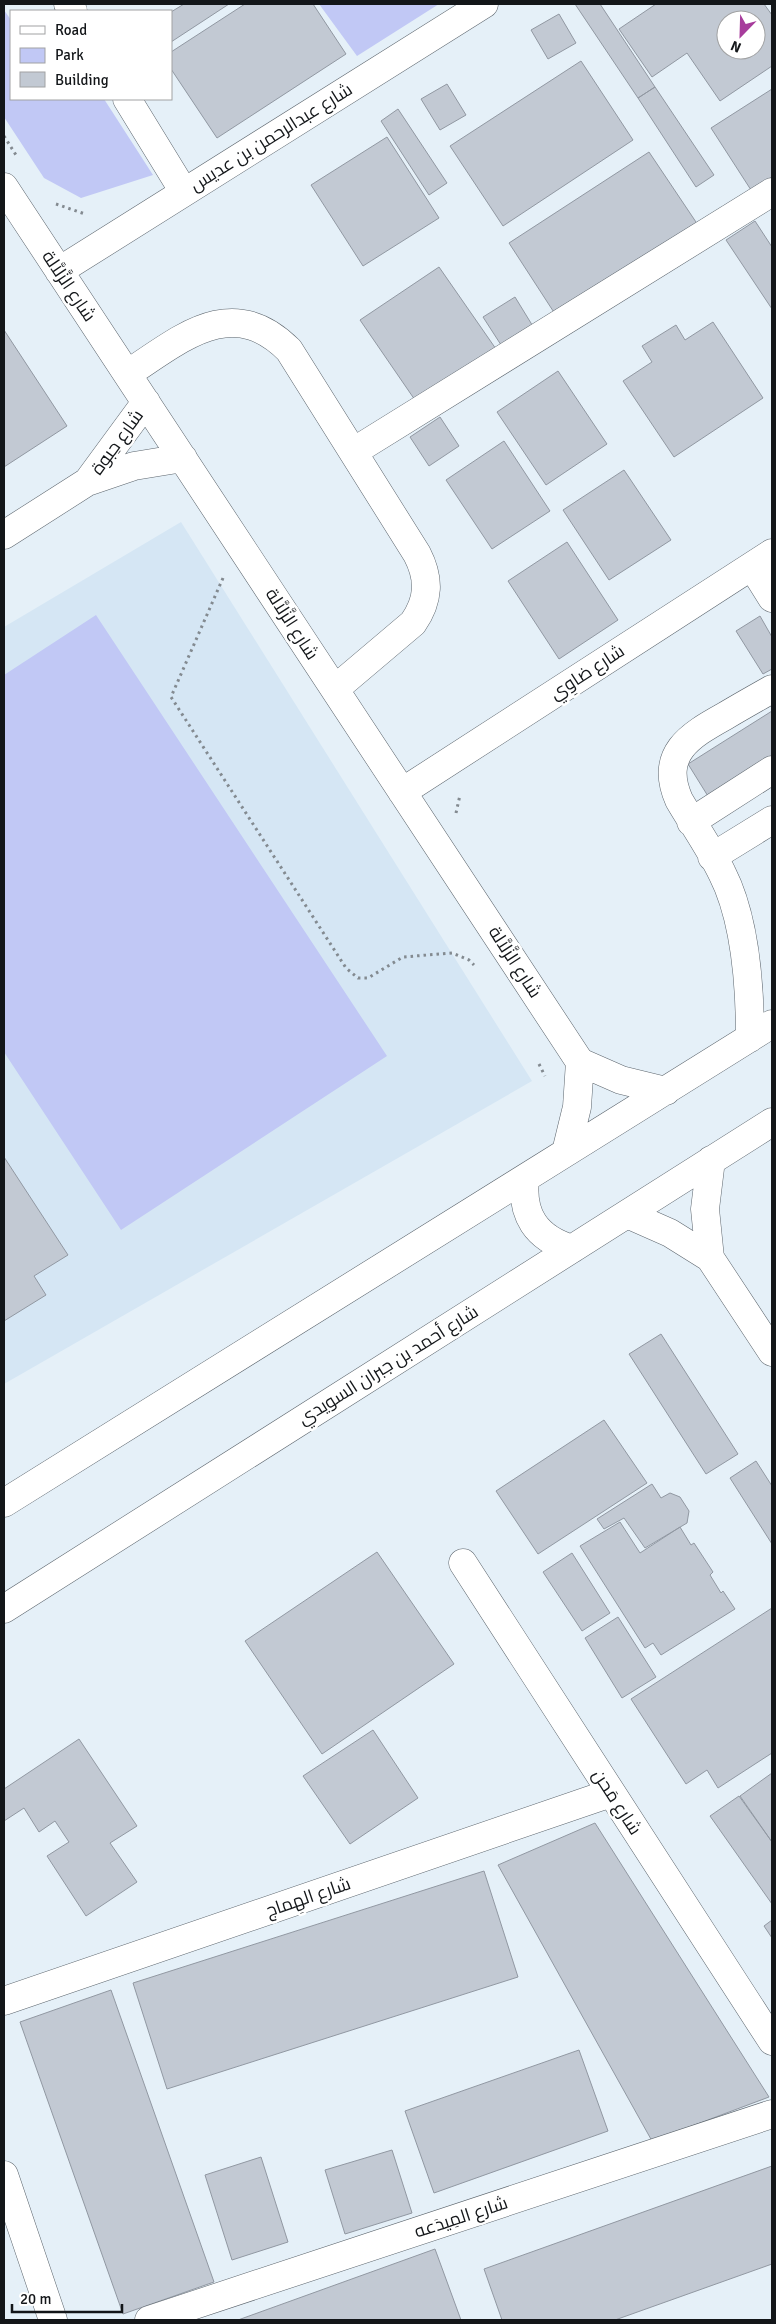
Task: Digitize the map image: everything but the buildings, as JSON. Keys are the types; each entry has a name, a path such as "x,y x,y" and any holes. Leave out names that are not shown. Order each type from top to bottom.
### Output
{"street":[{"name":"شارع عبدالرحمن بن عديس","path":"59,270 484,4"},
{"path":"128,100 184,192"},
{"name":"شارع الزَّلاَّلة","path":"4,187 580,1062"},
{"path":"353,452 772,192"},
{"path":"127,374 190,333 207,326 237,323 252,326 279,340 289,350 424,567 427,582 422,611 413,623 335,689"},
{"name":"شارع حِبوة","path":"87,482 146,402"},
{"name":"شارع حِبوة","path":"4,535 87,482 134,466 183,458"},
{"path":"762,559 772,598"},
{"name":"شارع ضاوِي","path":"402,792 762,559"},
{"path":"750,1038 748,976 743,941 723,874 691,822 674,789 674,764 678,753 694,734 772,689"},
{"path":"691,822 772,770"},
{"path":"712,857 772,820"},
{"path":"4,1504 772,1024"},
{"path":"566,1152 577,1107 580,1062 621,1080 666,1091"},
{"name":"شارع أحمد بن جبران السويدي","path":"4,1609 772,1122"},
{"path":"710,1258 705,1209 711,1160"},
{"path":"525,1178 523,1194 526,1210 533,1224 557,1244 572,1249"},
{"path":"627,1214 670,1233 710,1258 772,1352"},
{"name":"شارع مَحن","path":"463,1563 772,2041"},
{"name":"شارع الهِماج","path":"4,2001 611,1793"},
{"name":"شارع المِيدَعه","path":"149,2320 772,2114"},
{"path":"4,2175 53,2320"}],"path":[{"path":"4,136 18,158"},
{"path":"54,202 91,216"},
{"path":"249,558 224,575 171,697 346,968 358,978 368,978 403,957 452,952 470,960 480,972"},
{"path":"458,823 456,814 464,783 476,765 466,750"},
{"path":"537,1061 548,1081"}],"shaded area":[{"path":"181,522 532,1081 4,1384 4,627"}],"green space":[{"path":"319,4 439,4 357,56"},
{"path":"4,10 10,19 10,100 105,100 153,175 81,198 44,178 4,117"},
{"path":"96,615 387,1056 121,1230 4,1052 4,675"}]}
